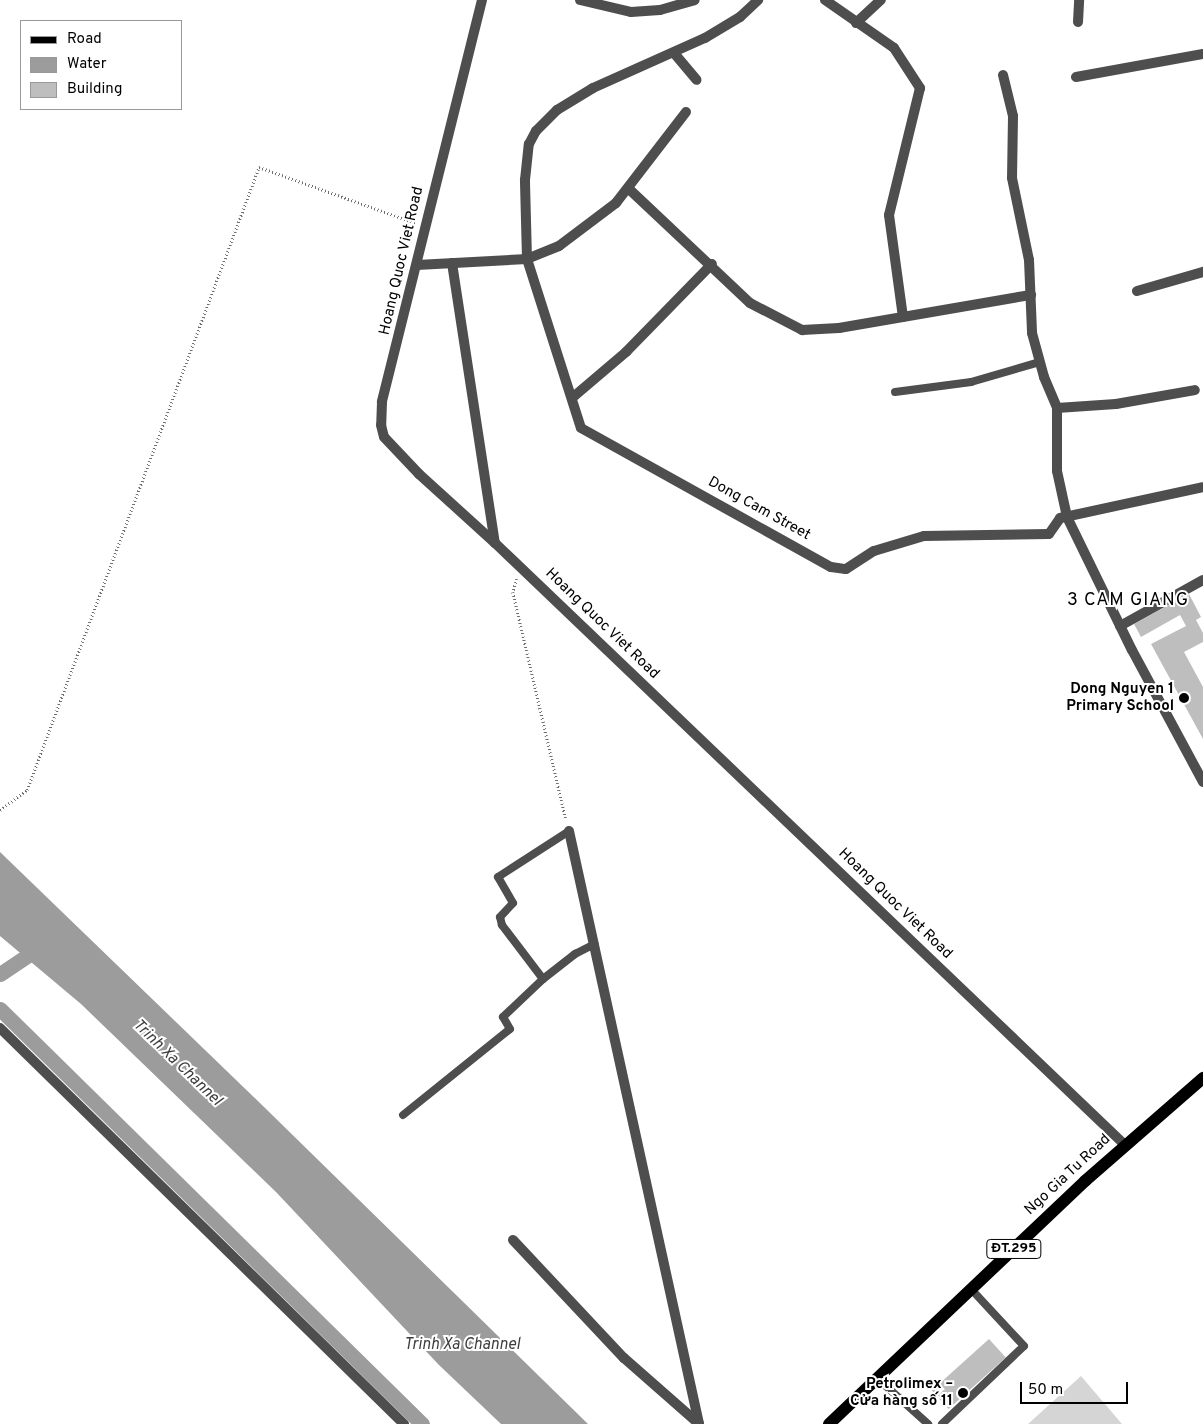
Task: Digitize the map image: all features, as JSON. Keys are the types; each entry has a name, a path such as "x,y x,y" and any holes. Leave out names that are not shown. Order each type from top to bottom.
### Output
{"main road":[{"name":"Ngo Gia Tu Road","path":"829,1424 1125,1145 1203,1078"}],"street":[{"name":"Hoang Quoc Viet Road","path":"482,0 382,402 382,432 396,452 495,543 1125,1145"},
{"path":"580,0 631,12 660,10 695,0"},
{"name":"Dong Cam Street","path":"758,0 740,17 674,53 593,88 557,110 536,131 529,144 525,172 527,259 582,428 831,567 846,569 874,551 924,536 1049,534 1060,518 1067,517"},
{"path":"825,0 894,48 920,88 889,215 903,317"},
{"path":"856,23 881,0"},
{"path":"1078,22 1079,0"},
{"path":"674,53 697,80"},
{"path":"1076,77 1203,54"},
{"path":"1003,75 1013,116 1012,178 1029,260 1032,333 1040,362 1057,408 1057,471 1067,517 1120,626 1203,782"},
{"path":"417,265 527,259 559,246 616,203 629,189 686,112"},
{"path":"629,189 712,264 750,303 802,330 839,328 1031,295"},
{"path":"452,263 495,543"},
{"path":"572,398 626,352 712,264"},
{"path":"1137,292 1203,272"},
{"path":"1057,408 1116,404 1195,390"},
{"path":"1067,517 1203,487"},
{"path":"1120,626 1203,580"},
{"path":"568,831 595,944 699,1424"},
{"path":"0,1028 404,1424"},
{"path":"513,1240 624,1358 699,1424"}],"lane":[{"path":"895,392 970,382 1040,362"},
{"path":"543,979 502,925 500,917 514,903 498,876 568,831"},
{"path":"403,1115 510,1029 503,1017 543,979 575,954 595,944"},
{"path":"942,1424 1024,1346 971,1289"},
{"path":"877,1378 928,1424"}],"path":[{"path":"0,810 27,790 259,167 425,227"},
{"path":"520,567 514,592 568,831"}],"shaded area":[{"path":"1081,1376 1122,1424 1028,1424"}],"water":[{"name":"Trinh Xa Channel","path":"0,852 588,1424 501,1424 439,1365 276,1192 81,1004 0,936"}],"building":[{"path":"1189,594 1201,617 1196,620 1203,633 1203,642 1184,652 1203,687 1203,739 1151,644 1186,626 1180,615 1141,637 1134,624"},
{"path":"989,1339 1006,1358 949,1409 932,1391"}],"waterway":[{"path":"0,974 40,947"},
{"path":"0,1009 422,1424"}],"place":[{"name":"Dong Nguyen 1 Primary School","path":"1184,698"},
{"name":"Petrolimex – Cửa hàng số 11","path":"963,1393"}],"district":[{"name":"3 CAM GIANG","path":"1128,601"}]}
